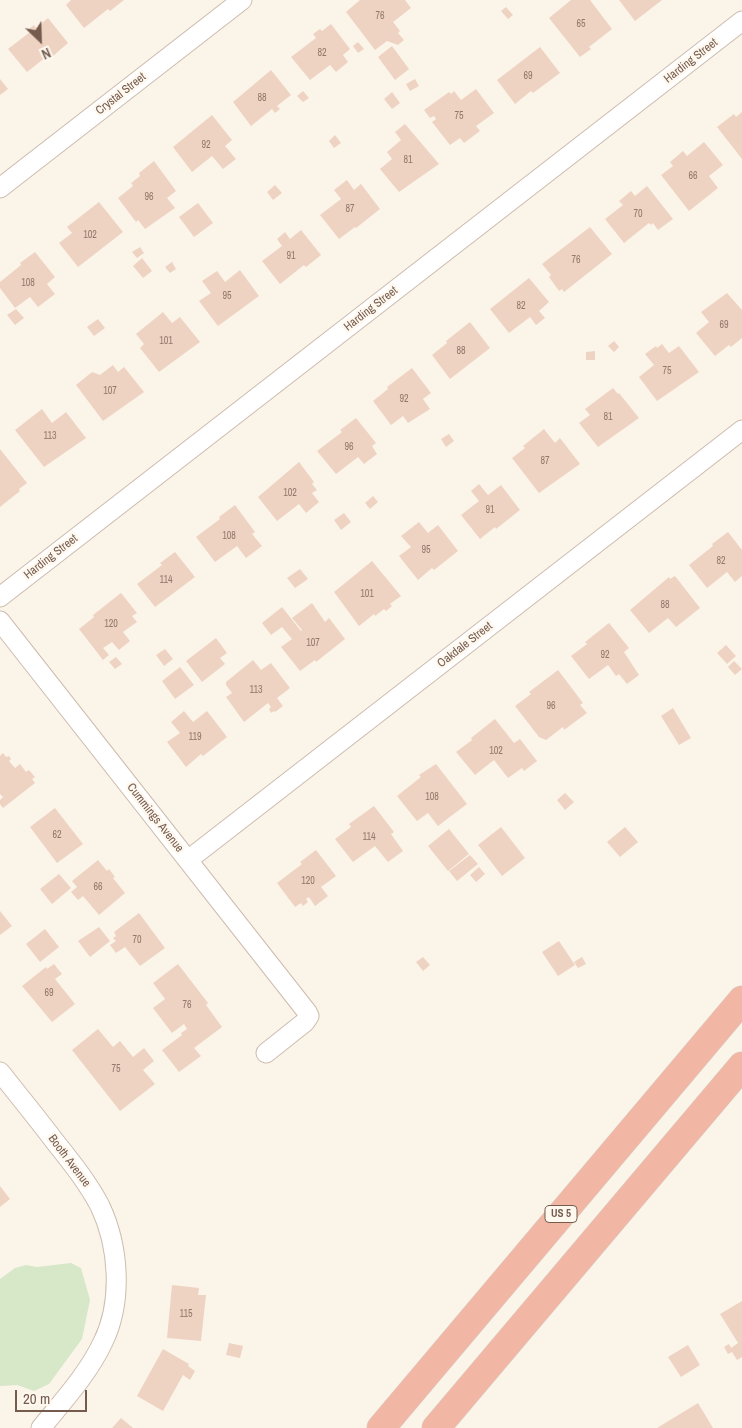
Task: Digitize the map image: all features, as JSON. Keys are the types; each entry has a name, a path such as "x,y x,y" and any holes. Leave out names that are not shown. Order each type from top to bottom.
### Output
{"highway":[{"name":"US 5","path":"380,1428 742,1000"},
{"path":"436,1428 742,1066"}],"street":[{"name":"Crystal Street","path":"0,188 242,0"},
{"name":"Harding Street","path":"0,597 742,21"},
{"name":"Oakdale Street","path":"188,860 742,430"},
{"name":"Cummings Avenue","path":"0,621 305,1008 309,1016 306,1022 266,1053"},
{"name":"Booth Avenue","path":"0,1072 73,1165 92,1193 101,1208 108,1227 115,1262 116,1285 113,1309 104,1341 80,1381 41,1428"}],"green space":[{"path":"71,1263 81,1268 90,1300 82,1339 49,1384 34,1391 17,1385 0,1386 0,1279 15,1268 26,1265 37,1267"}],"building":[{"path":"71,0 124,0 110,11 108,9 84,28 66,5"},
{"path":"360,0 405,0 411,8 393,22 404,40 398,45 387,41 375,50 346,12"},
{"path":"571,0 590,0 612,29 589,47 591,49 580,57 549,18"},
{"path":"619,0 662,0 635,21"},
{"path":"506,7 513,15 508,19 501,11"},
{"path":"48,18 68,43 53,56 51,53 27,72 8,49 30,32 29,29 34,25 36,28"},
{"path":"331,24 350,49 343,55 348,62 336,72 330,65 310,80 291,57 316,38 313,34 320,29 322,31"},
{"path":"358,42 364,49 358,53 353,46"},
{"path":"392,46 409,69 395,80 378,57"},
{"path":"540,47 560,73 533,93 531,91 515,104 497,80"},
{"path":"271,70 291,95 277,106 280,109 275,113 272,109 251,126 233,102"},
{"path":"0,79 8,89 0,95"},
{"path":"415,79 419,86 410,91 406,84"},
{"path":"476,89 494,113 476,126 480,131 464,143 460,138 450,145 432,122 436,119 434,116 430,118 424,110 449,92 451,94 454,91 461,100"},
{"path":"303,91 309,98 303,102 297,96"},
{"path":"392,92 400,103 392,109 384,99"},
{"path":"742,112 742,159 717,127 734,114 736,117"},
{"path":"212,115 232,140 225,146 236,159 223,169 212,156 192,172 173,147"},
{"path":"405,124 439,164 399,192 380,169 392,159 387,152 401,140 395,132"},
{"path":"335,135 341,143 334,148 329,141"},
{"path":"704,142 723,165 709,176 718,188 689,211 661,175 673,166 670,162 683,151 687,156"},
{"path":"154,161 176,191 167,198 175,208 145,229 138,220 136,222 118,198 133,186 131,183 140,176 139,173"},
{"path":"347,180 354,190 361,184 380,209 339,239 320,215 341,199 334,190"},
{"path":"275,185 282,193 273,200 267,192"},
{"path":"647,186 673,219 658,230 653,223 651,225 649,223 624,243 605,219 623,205 619,201 631,191 635,196"},
{"path":"99,202 123,232 78,267 59,243 72,233 67,227"},
{"path":"198,203 213,223 194,237 179,217"},
{"path":"590,227 612,254 564,292 562,289 559,291 549,277 551,275 542,264"},
{"path":"301,230 321,255 306,267 304,265 280,284 262,261 282,246 277,239 285,232 290,239"},
{"path":"140,247 144,253 137,258 132,252"},
{"path":"35,252 55,277 47,284 55,294 38,307 30,297 15,308 0,288 0,282"},
{"path":"142,258 152,271 143,278 133,266"},
{"path":"172,262 176,269 170,273 165,267"},
{"path":"240,270 259,296 218,326 199,301 211,293 202,281 217,271 225,282"},
{"path":"529,278 549,302 539,311 545,318 536,325 530,317 509,333 490,309"},
{"path":"727,293 742,310 742,338 715,356 696,333 709,322 701,312"},
{"path":"16,309 24,318 15,325 7,315"},
{"path":"163,312 172,323 180,317 200,342 159,372 140,348 144,344 136,334"},
{"path":"98,319 105,328 94,336 87,327"},
{"path":"470,322 490,348 450,379 432,355"},
{"path":"614,341 619,347 614,352 608,346"},
{"path":"662,344 669,353 679,346 699,372 657,401 639,377 654,365 645,354"},
{"path":"595,351 595,360 586,360 586,352"},
{"path":"113,365 118,372 124,367 144,392 103,421 76,385 92,372 100,375"},
{"path":"412,368 431,393 423,399 430,409 408,423 403,416 391,425 373,401 388,389 387,387"},
{"path":"613,388 639,418 598,447 579,423 590,415 585,409"},
{"path":"42,409 52,423 66,412 86,438 44,467 15,430"},
{"path":"356,418 376,443 372,446 377,454 364,464 358,457 336,474 317,451 342,432 340,430"},
{"path":"544,429 555,443 560,438 580,464 539,493 512,458 525,448 523,446"},
{"path":"449,434 454,441 446,447 441,439"},
{"path":"0,449 27,483 0,507"},
{"path":"299,462 314,482 312,484 317,490 312,493 319,502 306,513 299,504 277,521 258,497"},
{"path":"479,484 488,495 501,485 520,510 480,539 461,515 479,501 471,491"},
{"path":"373,496 378,502 370,509 365,503"},
{"path":"235,505 255,532 252,534 262,546 246,558 237,546 215,562 196,537"},
{"path":"344,513 351,522 341,530 334,520"},
{"path":"419,522 428,533 438,525 458,551 418,580 399,556 411,547 401,536"},
{"path":"728,532 742,550 742,576 735,582 727,572 707,588 689,565"},
{"path":"175,552 195,577 155,607 137,584 162,565 160,563"},
{"path":"372,561 401,596 390,604 392,606 386,611 384,609 375,616 374,614 359,626 334,592"},
{"path":"300,569 308,579 295,588 287,578"},
{"path":"675,576 700,608 676,627 668,618 649,633 630,610 669,577 670,579"},
{"path":"121,593 137,613 132,616 137,622 123,632 130,641 119,650 112,642 103,648 109,655 103,660 79,629 94,617 93,615"},
{"path":"312,603 325,622 329,618 345,639 316,662 315,660 300,671 281,647 292,639 282,627 271,635 262,623 282,607 301,631 292,618"},
{"path":"609,623 629,648 624,652 639,675 627,684 619,674 616,676 608,665 589,679 571,656"},
{"path":"216,638 227,653 220,658 225,664 202,682 186,661"},
{"path":"726,645 736,656 727,664 717,653"},
{"path":"165,649 173,659 164,666 156,655"},
{"path":"116,657 122,664 115,669 109,662"},
{"path":"253,660 261,670 271,663 290,688 277,698 283,706 275,712 271,713 269,709 271,707 268,703 244,722 226,697 232,693 226,682"},
{"path":"734,661 742,669 735,675 728,667"},
{"path":"180,667 194,685 175,699 162,681"},
{"path":"558,670 583,703 580,705 587,713 564,730 563,727 546,740 539,737 515,706 531,694 529,692"},
{"path":"673,708 691,738 679,745 661,716"},
{"path":"184,711 193,722 207,711 227,737 203,756 201,754 186,767 167,742 180,733 171,722"},
{"path":"495,719 514,743 520,739 537,761 524,771 522,768 508,778 494,760 475,775 456,752"},
{"path":"3,753 6,757 9,756 11,759 9,761 15,768 20,764 26,772 29,770 35,777 32,779 35,783 3,808 0,804 0,800 3,797 0,794 0,756"},
{"path":"436,764 467,804 438,826 428,813 417,821 397,796 421,777 419,775"},
{"path":"565,793 574,802 565,810 557,800"},
{"path":"374,806 394,832 391,834 403,851 388,862 375,846 353,862 335,839 351,827 349,824"},
{"path":"55,808 83,844 57,863 30,827"},
{"path":"501,827 525,858 502,876 478,845"},
{"path":"625,827 638,842 620,857 607,842"},
{"path":"449,829 469,854 448,871 428,846"},
{"path":"316,850 336,876 321,887 328,896 315,906 309,897 306,899 308,902 303,906 301,903 295,907 277,883 302,864 300,862"},
{"path":"470,855 478,864 457,881 449,871"},
{"path":"98,860 107,871 109,869 115,877 113,878 125,893 99,915 83,896 78,900 71,892 77,887 72,881"},
{"path":"479,867 485,874 476,882 470,875"},
{"path":"59,874 71,888 52,904 40,889"},
{"path":"0,911 12,926 0,935"},
{"path":"139,913 165,948 140,966 125,947 116,953 110,945 116,941 113,938 116,936 114,932"},
{"path":"99,927 110,941 90,957 78,941"},
{"path":"45,929 59,947 40,962 26,944"},
{"path":"559,941 575,965 558,976 542,952"},
{"path":"423,957 430,965 423,971 416,962"},
{"path":"582,957 586,964 578,968 574,962"},
{"path":"54,964 62,974 55,979 75,1004 52,1022 22,986 46,967 47,969"},
{"path":"178,964 208,1003 206,1005 222,1027 194,1048 201,1056 179,1072 162,1050 187,1029 184,1024 172,1033 153,1008 165,999 153,983"},
{"path":"98,1029 113,1047 120,1041 133,1057 144,1048 154,1061 143,1070 155,1084 120,1111 72,1050"},
{"path":"0,1186 10,1199 0,1207"},
{"path":"172,1285 199,1288 198,1295 206,1295 201,1341 167,1338"},
{"path":"742,1301 742,1357 737,1360 732,1352 728,1354 724,1347 729,1344 731,1348 738,1343 720,1314"},
{"path":"229,1343 243,1346 240,1358 226,1355"},
{"path":"688,1345 700,1365 681,1377 668,1357"},
{"path":"163,1349 189,1364 188,1366 195,1371 190,1380 183,1375 163,1411 137,1396"},
{"path":"698,1403 713,1428 657,1428"},
{"path":"121,1418 133,1428 112,1428"}]}
